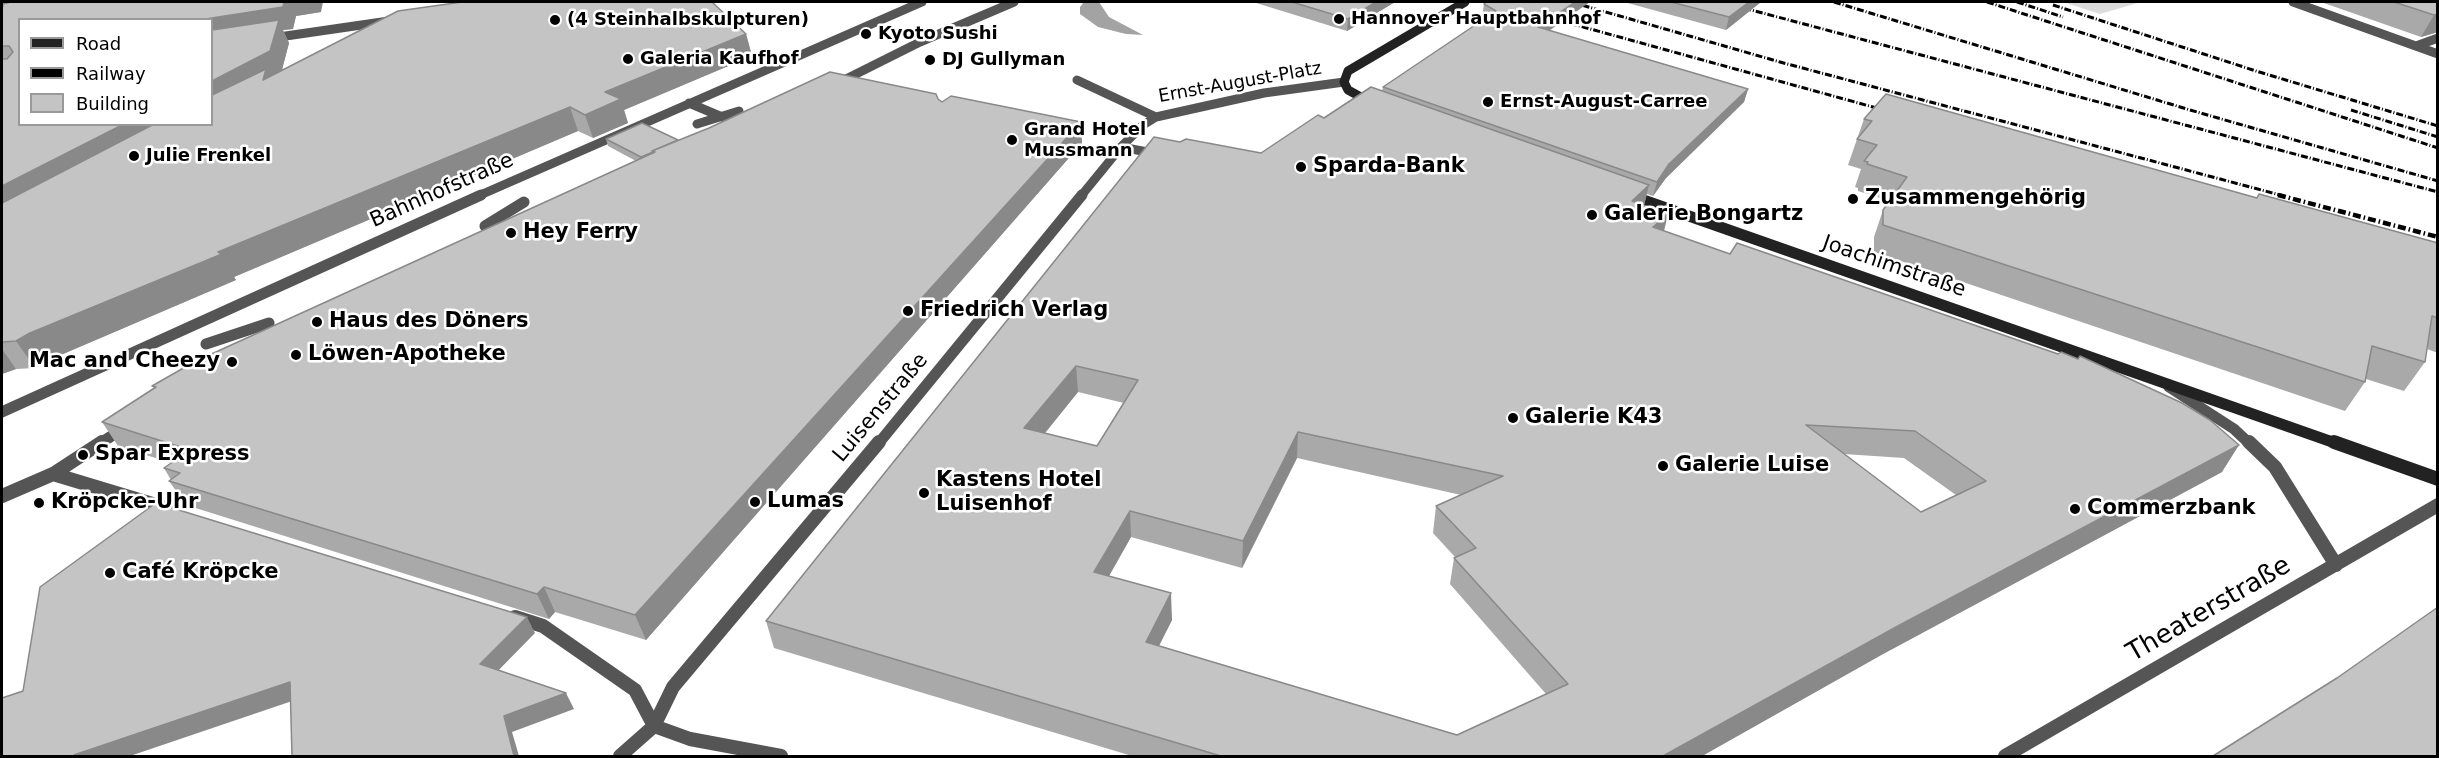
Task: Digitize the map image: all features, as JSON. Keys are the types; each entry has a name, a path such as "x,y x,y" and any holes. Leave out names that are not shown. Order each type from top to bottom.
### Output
{"street":[{"name":"Bahnhofstraße","path":"6,410 482,194 922,2"},
{"path":"829,88 920,42 1014,2"},
{"path":"1381,108 1348,90 1344,81 1348,71 1465,2"},
{"path":"2293,2 2438,54"},
{"path":"267,39 343,31 403,19"},
{"path":"2416,46 2438,38"},
{"name":"Ernst-August-Platz","path":"1077,80 1156,117 1264,93 1344,81"},
{"path":"688,103 720,116 750,124 726,134"},
{"path":"697,124 739,111"},
{"name":"Luisenstraße","path":"654,726 673,687 915,399 1121,147 1143,125 1156,117"},
{"path":"1121,147 1172,157"},
{"name":"Joachimstraße","path":"1617,191 2438,479"},
{"name":"Bahnhofstraße","path":"485,226 524,202"},
{"path":"213,317 226,327 256,339"},
{"path":"206,344 269,323"},
{"path":"2160,381 2234,429 2275,467 2336,565"},
{"path":"2,496 53,474 138,419"},
{"path":"53,474 188,514"},
{"name":"Theaterstraße","path":"2005,756 2438,505"},
{"path":"503,613 543,626 634,690 654,726 690,739 781,756"},
{"path":"620,756 654,726"}],"shaded area":[{"path":"1084,2 1099,2 1109,17 1143,35 1126,34 1098,27 1080,14 1080,7"},
{"path":"2063,2 2141,2 2100,14"}],"building":[{"path":"11,2 284,2 283,7 212,18 18,18 18,126 120,126 2,186 2,59 7,59 13,52 9,46 2,46 3,4"},
{"path":"462,2 712,2 746,34 605,92 621,99 585,115 570,107 218,252 222,254 30,333 16,341 2,342 2,203 150,126 213,126 213,95 266,69 263,80 398,11"},
{"path":"1292,2 1376,2 1348,19"},
{"name":"Ernst-August-Carree","path":"1486,2 1575,2 1538,27 1748,89 1669,164 1657,182 1383,87 1496,11 1484,4"},
{"path":"1671,2 1749,2 1729,17"},
{"path":"2394,2 2438,2 2438,14 2434,15"},
{"path":"279,20 270,51 213,80 213,30"},
{"path":"830,72 936,94 942,102 951,96 1081,122 635,615 544,587 537,594 169,481 180,473 164,468 190,450 102,422 156,387 152,386 194,362 655,152 652,151 709,128"},
{"path":"1371,87 1649,185 1632,201 1668,214 1653,227 1730,254 1737,243 2058,354 2061,352 2078,359 2080,356 2182,403 2210,420 2239,445 1896,627 1663,756 1221,756 766,621 1154,137 1180,142 1186,139 1261,153 1318,115 1324,118","holes":["1076,366 1138,380 1097,446 1024,428","1806,425 1915,431 1986,481 1921,512","1298,432 1503,476 1436,506 1476,548 1454,558 1568,684 1457,735 1146,642 1171,593 1094,572 1130,511 1243,541"]},
{"path":"1886,94 2257,198 2259,194 2438,243 2438,318 2432,316 2425,362 2372,346 2365,382 1883,225 1883,210 1907,177 1867,164 1868,162 1864,161 1877,145 1857,139 1872,121 1864,119"},
{"path":"642,123 678,140 641,157 606,139"},
{"path":"156,503 527,617 480,664 566,693 504,716 514,756 292,756 290,682 74,756 2,756 2,698 23,691 40,587"},
{"path":"2438,607 2438,756 2213,756 2337,678"}],"railway":[{"path":"1571,2 1780,62 2284,196"},
{"path":"1721,2 2438,192"},
{"path":"1834,2 2190,110 2438,181"},
{"path":"1987,2 2438,148"},
{"path":"2017,2 2063,17"},
{"path":"2053,5 2256,71 2438,126"},
{"path":"1547,17 1891,112"},
{"path":"2351,110 2438,137"},
{"path":"2278,195 2438,237"}],"place":[{"name":"Hannover Hauptbahnhof","path":"1339,19"},
{"name":"(4 Steinhalbskulpturen)","path":"555,20"},
{"name":"Kyoto Sushi","path":"866,34"},
{"name":"Galeria Kaufhof","path":"628,59"},
{"name":"DJ Gullyman","path":"930,60"},
{"name":"Ernst-August-Carree","path":"1488,102"},
{"name":"Grand Hotel Mussmann","path":"1012,140"},
{"name":"Julie Frenkel","path":"134,156"},
{"name":"Sparda-Bank","path":"1301,167"},
{"name":"Zusammengehörig","path":"1853,199"},
{"name":"Galerie Bongartz","path":"1592,215"},
{"name":"Hey Ferry","path":"511,233"},
{"name":"Friedrich Verlag","path":"908,311"},
{"name":"Haus des Döners","path":"317,322"},
{"name":"Löwen-Apotheke","path":"296,355"},
{"name":"Mac and Cheezy","path":"232,362"},
{"name":"Galerie K43","path":"1513,418"},
{"name":"Spar Express","path":"83,455"},
{"name":"Galerie Luise","path":"1663,466"},
{"name":"Kastens Hotel Luisenhof","path":"924,493"},
{"name":"Lumas","path":"755,502"},
{"name":"Kröpcke-Uhr","path":"39,503"},
{"name":"Commerzbank","path":"2075,509"},
{"name":"Café Kröpcke","path":"110,573"}]}
